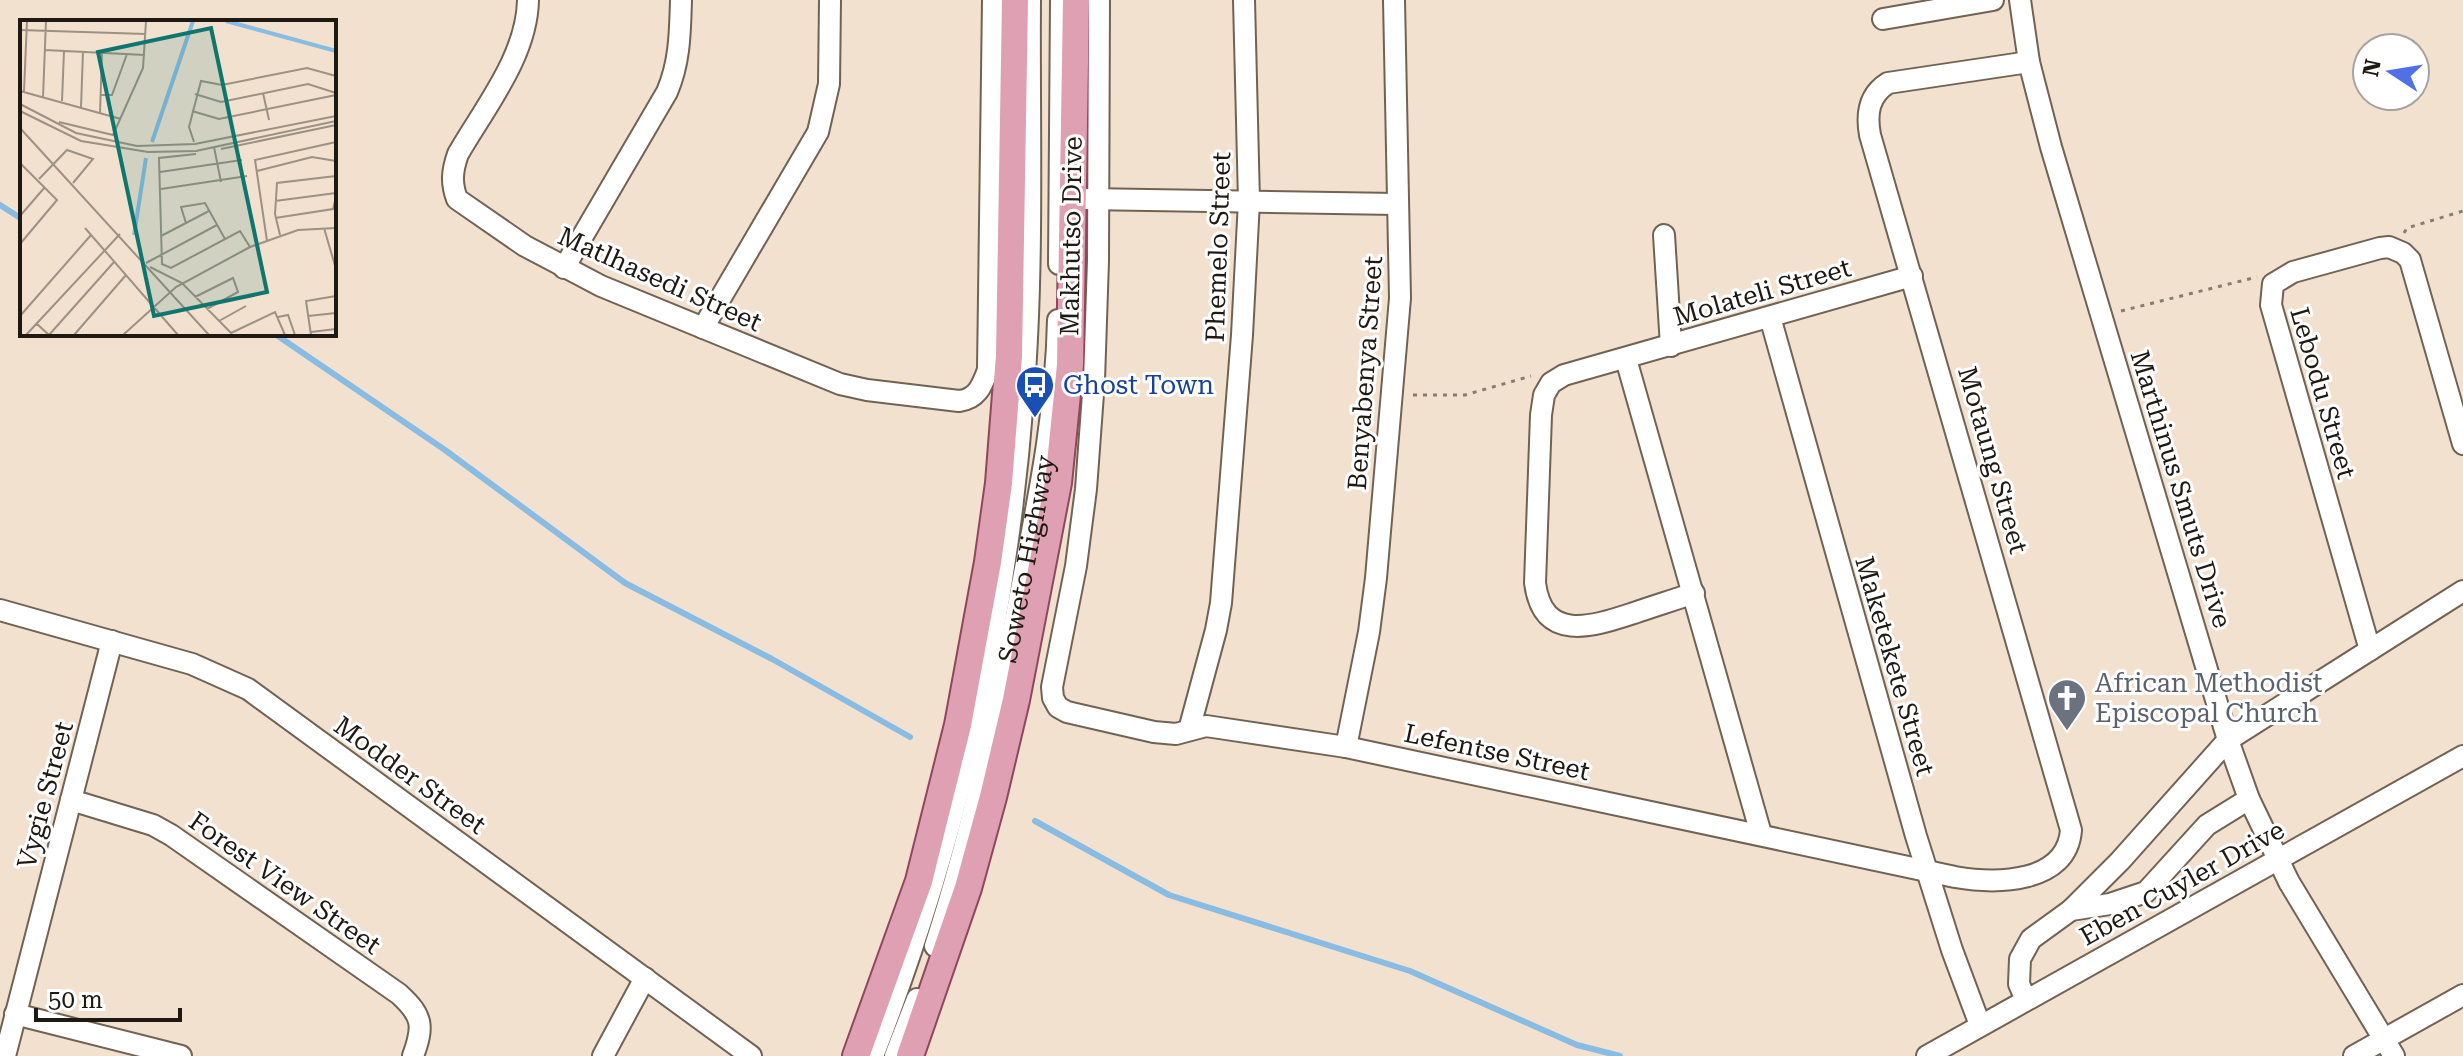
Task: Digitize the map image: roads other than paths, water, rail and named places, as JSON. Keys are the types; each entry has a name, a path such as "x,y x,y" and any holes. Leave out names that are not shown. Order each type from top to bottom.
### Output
{"main road":[{"name":"Soweto Highway","path":"856,1056 919,881 958,725 988,562 999,483 1009,356 1015,0"},
{"name":"Soweto Highway","path":"910,1056 942,970 993,797 1016,700 1058,483 1086,199 1076,0"}],"street":[{"name":"Matlhasedi Street","path":"528,0 525,30 515,55 458,154 452,172 457,199 469,210 564,268 637,302 852,388 953,401 972,397 979,390 988,370 993,0"},
{"path":"564,268 667,92 677,66 681,0"},
{"path":"703,328 818,132 829,84 830,0"},
{"name":"Soweto Highway","path":"873,1056 929,900 959,789 997,616 1023,399 1028,300 1030,0"},
{"name":"Soweto Highway","path":"895,1056 920,990 974,813 1050,439 1058,316 1061,0"},
{"name":"Makhutso Drive","path":"1058,707 1052,687 1076,566 1086,489 1097,331 1086,199 1099,0"},
{"name":"Phemelo Street","path":"1189,730 1221,603 1242,335 1249,201 1244,0"},
{"name":"Benyabenya Street","path":"1346,747 1369,632 1400,298 1394,0"},
{"path":"1883,19 1993,0"},
{"name":"Marthinus Smuts Drive","path":"2020,0 2029,62 2228,740 2249,799 2289,882 2389,1048"},
{"name":"Motaung Street","path":"1926,870 1992,882 2018,879 2062,857 2070,843 2071,830 1870,135 1868,111 1877,89 1888,83 2029,62"},
{"path":"1086,199 1397,204"},
{"path":"1664,235 1671,346"},
{"name":"Lebodu Street","path":"2370,650 2271,305 2273,284 2293,272 2380,248 2400,252 2410,260 2463,444"},
{"name":"Molateli Street","path":"1694,593 1582,628 1556,620 1541,605 1535,583 1539,431 1544,395 1551,383 1564,375 1912,276"},
{"name":"Maketekete Street","path":"1770,317 1926,870 1980,1025"},
{"path":"1626,359 1761,834"},
{"path":"2026,1000 2019,984 2020,959 2031,939 2071,910 2120,861 2228,740 2463,591"},
{"name":"Modder Street","path":"0,610 192,664 248,689 751,1056"},
{"name":"Vygie Street","path":"5,1056 112,641"},
{"name":"Lefentse Street","path":"1058,707 1077,715 1168,735 1206,726 1346,747 1926,870"},
{"name":"Eben Cuyler Drive","path":"1927,1056 2463,756"},
{"path":"2071,910 2110,904 2146,892 2207,825 2249,799"},
{"name":"Forest View Street","path":"71,800 153,825 171,835 399,994 419,1017 421,1028 413,1056"},
{"path":"603,1056 645,978"},
{"path":"2354,1056 2389,1048 2463,995"},
{"path":"15,1014 181,1056"}],"waterway":[{"path":"0,205 20,218"},
{"path":"278,336 445,450 625,583 772,659 910,737"},
{"path":"1035,821 1169,895 1410,971 1577,1045 1620,1056"}],"place":[{"name":"Ghost Town","path":"1035,419"},
{"name":"African Methodist Episcopal Church","path":"2067,732"}]}
